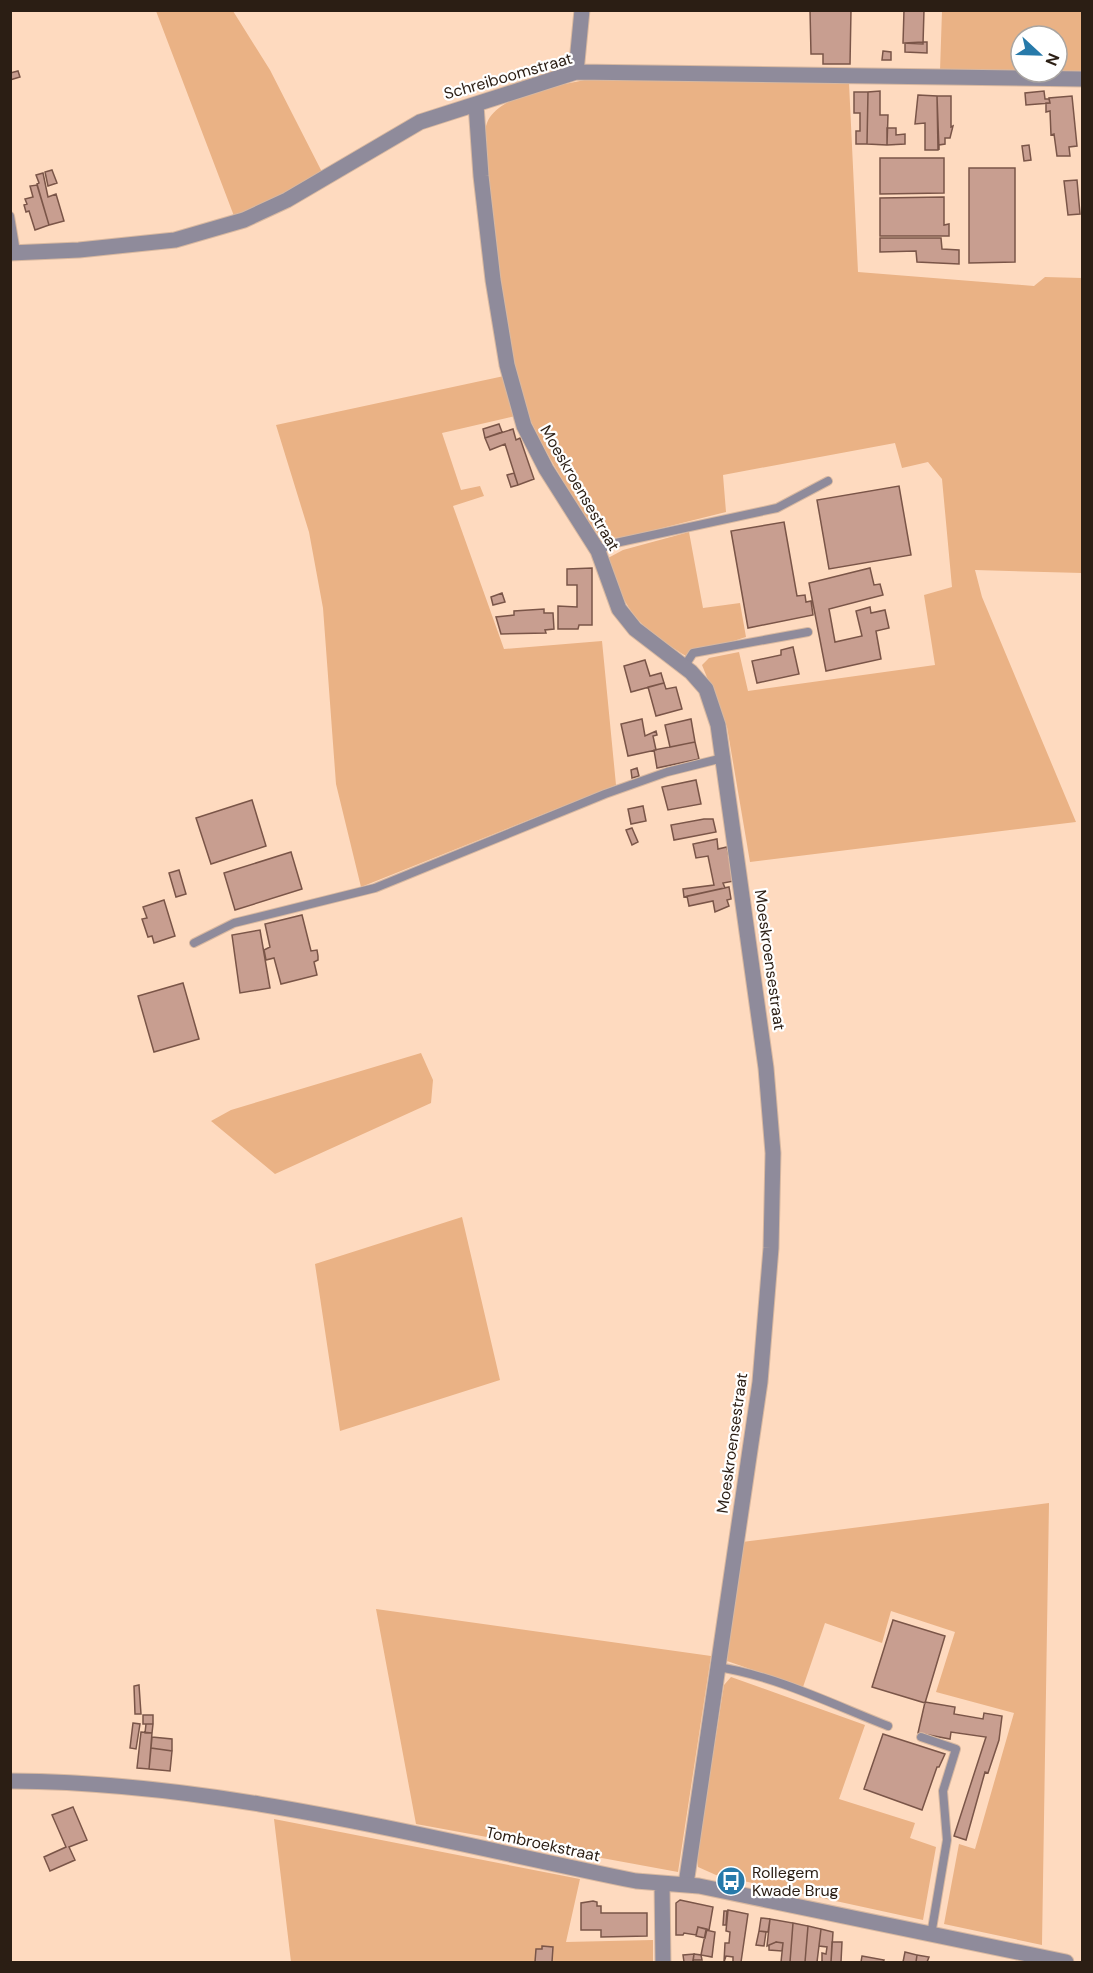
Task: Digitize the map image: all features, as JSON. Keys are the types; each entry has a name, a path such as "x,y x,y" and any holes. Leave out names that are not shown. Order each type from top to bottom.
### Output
{"street":[{"path":"576,72 582,10"},
{"name":"Schreiboomstraat","path":"13,253 102,249 175,240 244,220 287,200 420,122 576,72 1083,79"},
{"name":"Moeskroensestraat","path":"476,105 481,176 492,269 507,365 524,426 546,469 598,551 619,609 634,628 684,668 706,689 718,725 766,1068 773,1153 771,1248 760,1382 686,1884"},
{"name":"Tombroekstraat","path":"10,1781 143,1787 237,1800 662,1884 686,1884 1066,1962"},
{"path":"662,1884 663,1962"}],"lane":[{"path":"10,216 13,253"},
{"path":"598,551 611,544 777,508 828,482"},
{"path":"684,668 693,653 808,632"},
{"path":"194,943 234,923 375,888 605,794 667,772 723,758"},
{"path":"718,1667 735,1670 806,1694 888,1726"},
{"path":"921,1737 956,1749 943,1791 947,1840 931,1935"}],"shaded area":[{"path":"156,11 233,11 270,70 322,172 274,202 234,216"},
{"path":"942,11 1082,11 1082,73 1069,72 1069,24 1009,24 1009,72 940,71"},
{"path":"590,79 849,83 858,272 1034,286 1045,277 1082,278 1082,573 975,570 982,597 1076,822 750,862 727,727 702,665 709,658 739,652 748,691 935,665 924,595 952,587 942,479 928,462 902,468 895,443 723,475 726,512 626,537 602,536 590,526 540,441 519,392 503,317 486,179 484,138 490,117 509,101 550,87"},
{"path":"504,376 515,416 442,433 461,490 480,486 484,496 453,506 504,649 602,641 616,785 361,887 336,784 323,608 309,532 276,425"},
{"path":"689,532 703,608 740,603 746,637 686,656 656,636 635,616 627,605 608,558 623,550"},
{"path":"421,1053 433,1080 431,1103 275,1174 211,1121 231,1110"},
{"path":"462,1217 500,1380 340,1431 315,1264"},
{"path":"1049,1503 1042,1945 944,1924 959,1844 975,1849 1014,1713 936,1692 955,1632 891,1611 882,1643 825,1623 803,1687 727,1661 742,1542"},
{"path":"376,1609 711,1656 678,1872 416,1824"},
{"path":"731,1677 865,1725 839,1799 915,1823 910,1838 936,1847 923,1920 716,1875 698,1867 697,1856 724,1685"},
{"path":"274,1819 580,1879 566,1942 653,1940 653,1962 291,1962"}],"building":[{"path":"810,10 851,10 850,64 823,64 823,54 811,54"},
{"path":"904,10 924,10 923,44 903,43"},
{"path":"927,42 927,53 905,52 905,43"},
{"path":"883,51 891,52 891,60 882,60"},
{"path":"18,71 20,77 10,80 10,73"},
{"path":"880,91 880,115 888,115 887,145 867,144 868,92"},
{"path":"1044,91 1045,99 1049,99 1050,103 1026,105 1025,93"},
{"path":"854,92 868,92 867,144 856,144 856,131 860,131 860,113 854,113"},
{"path":"918,95 937,96 938,150 925,150 925,123 915,124"},
{"path":"937,96 951,96 951,127 953,126 950,138 945,138 945,144 939,145 939,150"},
{"path":"1072,96 1077,146 1069,147 1070,156 1057,156 1054,134 1051,135 1050,111 1046,112 1046,103 1050,103 1049,98"},
{"path":"887,128 896,128 896,135 905,134 905,144 887,145"},
{"path":"1029,145 1031,160 1024,161 1022,146"},
{"path":"880,158 944,158 944,193 880,194"},
{"path":"969,168 1015,168 1015,262 969,263"},
{"path":"52,170 57,183 48,186 45,172"},
{"path":"43,173 48,197 56,194 64,221 49,225 37,184 39,183 36,175"},
{"path":"1077,180 1080,214 1068,215 1064,181"},
{"path":"37,185 49,225 35,230 29,211 26,212 24,205 27,204 25,199 33,197 30,186"},
{"path":"944,197 944,225 949,224 949,236 880,236 880,198"},
{"path":"880,238 941,238 942,249 959,250 959,264 917,262 916,251 880,252"},
{"path":"499,424 502,432 485,438 483,429"},
{"path":"513,429 516,440 520,438 534,479 518,485 505,444 490,450 485,438"},
{"path":"514,473 518,485 511,487 507,475"},
{"path":"899,486 911,555 829,569 817,500"},
{"path":"784,522 797,596 805,595 806,602 811,601 813,615 748,628 731,531"},
{"path":"592,568 592,625 579,625 578,629 558,629 558,606 577,607 577,585 567,585 567,569"},
{"path":"870,568 874,585 880,584 883,595 829,609 835,642 862,636 856,611 870,607 871,613 885,610 889,628 876,631 881,659 826,671 809,583"},
{"path":"502,593 505,602 493,605 491,597"},
{"path":"544,609 544,613 553,613 554,629 545,630 546,633 501,634 496,617 514,615 514,611"},
{"path":"793,647 799,674 757,683 752,661 781,655 781,650"},
{"path":"645,660 650,676 661,673 664,683 631,692 624,666"},
{"path":"664,683 666,689 676,687 682,709 656,716 648,687"},
{"path":"642,719 645,736 656,731 657,735 653,736 656,750 628,756 621,724"},
{"path":"691,719 695,742 670,747 665,725"},
{"path":"695,742 699,759 657,768 654,750"},
{"path":"637,768 639,776 632,778 631,770"},
{"path":"696,780 701,804 668,810 662,787"},
{"path":"252,800 266,846 211,864 196,818"},
{"path":"643,806 646,821 631,824 628,809"},
{"path":"713,819 716,832 674,840 671,825"},
{"path":"632,828 638,842 632,845 626,830"},
{"path":"717,839 718,849 727,847 734,881 723,883 725,888 684,897 683,889 714,885 708,856 696,858 693,844"},
{"path":"291,852 302,889 235,910 224,873"},
{"path":"179,870 186,894 176,897 169,873"},
{"path":"729,887 731,899 727,900 729,906 715,912 713,901 689,906 687,896"},
{"path":"164,900 175,936 154,943 152,936 148,937 142,919 147,918 143,907"},
{"path":"302,915 311,951 317,950 318,960 314,962 317,975 281,984 274,958 266,960 264,950 270,947 265,924"},
{"path":"260,930 270,988 240,993 232,935"},
{"path":"183,983 199,1039 154,1052 138,996"},
{"path":"893,1620 945,1636 925,1703 872,1687"},
{"path":"139,1685 141,1714 135,1714 134,1686"},
{"path":"925,1702 955,1707 954,1714 983,1719 984,1713 1002,1716 999,1740 988,1773 985,1772 966,1840 954,1836 986,1737 951,1732 950,1739 918,1733"},
{"path":"143,1715 153,1715 153,1724 143,1724"},
{"path":"133,1723 140,1724 136,1749 130,1748"},
{"path":"146,1724 153,1724 152,1733 145,1733"},
{"path":"141,1732 152,1733 149,1769 137,1768"},
{"path":"883,1734 945,1754 937,1767 922,1810 864,1789"},
{"path":"152,1737 172,1739 172,1751 151,1748"},
{"path":"151,1748 172,1751 170,1771 149,1769"},
{"path":"73,1807 87,1840 69,1847 75,1860 50,1871 44,1857 66,1847 52,1815"},
{"path":"680,1900 713,1907 709,1930 698,1927 696,1935 684,1933 676,1935 676,1903"},
{"path":"597,1902 597,1906 601,1906 601,1913 647,1913 647,1936 601,1937 601,1930 581,1930 581,1903"},
{"path":"728,1910 748,1914 741,1962 733,1962 733,1957 726,1956 724,1962 725,1943 729,1943 730,1932 726,1931"},
{"path":"724,1911 727,1911 726,1925 723,1925"},
{"path":"761,1918 770,1919 768,1932 759,1931"},
{"path":"770,1919 793,1923 790,1962 781,1962 783,1943 776,1942 767,1946"},
{"path":"793,1923 808,1926 805,1962 790,1962"},
{"path":"808,1926 821,1929 817,1962 805,1962"},
{"path":"698,1927 707,1929 705,1938 696,1936"},
{"path":"821,1929 833,1932 831,1962 822,1962 822,1953 826,1954 827,1947 819,1946"},
{"path":"706,1930 715,1932 712,1957 701,1955"},
{"path":"759,1931 766,1932 764,1946 756,1945"},
{"path":"776,1942 783,1943 782,1951 769,1950 769,1945"},
{"path":"832,1942 842,1942 841,1962 831,1962"},
{"path":"542,1946 553,1947 552,1962 535,1962 536,1949 542,1949"},
{"path":"905,1952 917,1955 916,1962 903,1962"},
{"path":"694,1954 701,1955 702,1960 693,1960"},
{"path":"694,1954 693,1962 684,1962 683,1955"},
{"path":"917,1955 929,1957 927,1962 916,1962"},
{"path":"862,1956 884,1960 883,1962 861,1962"}],"place":[{"name":"Rollegem Kwade Brug","path":"731,1881"}]}
